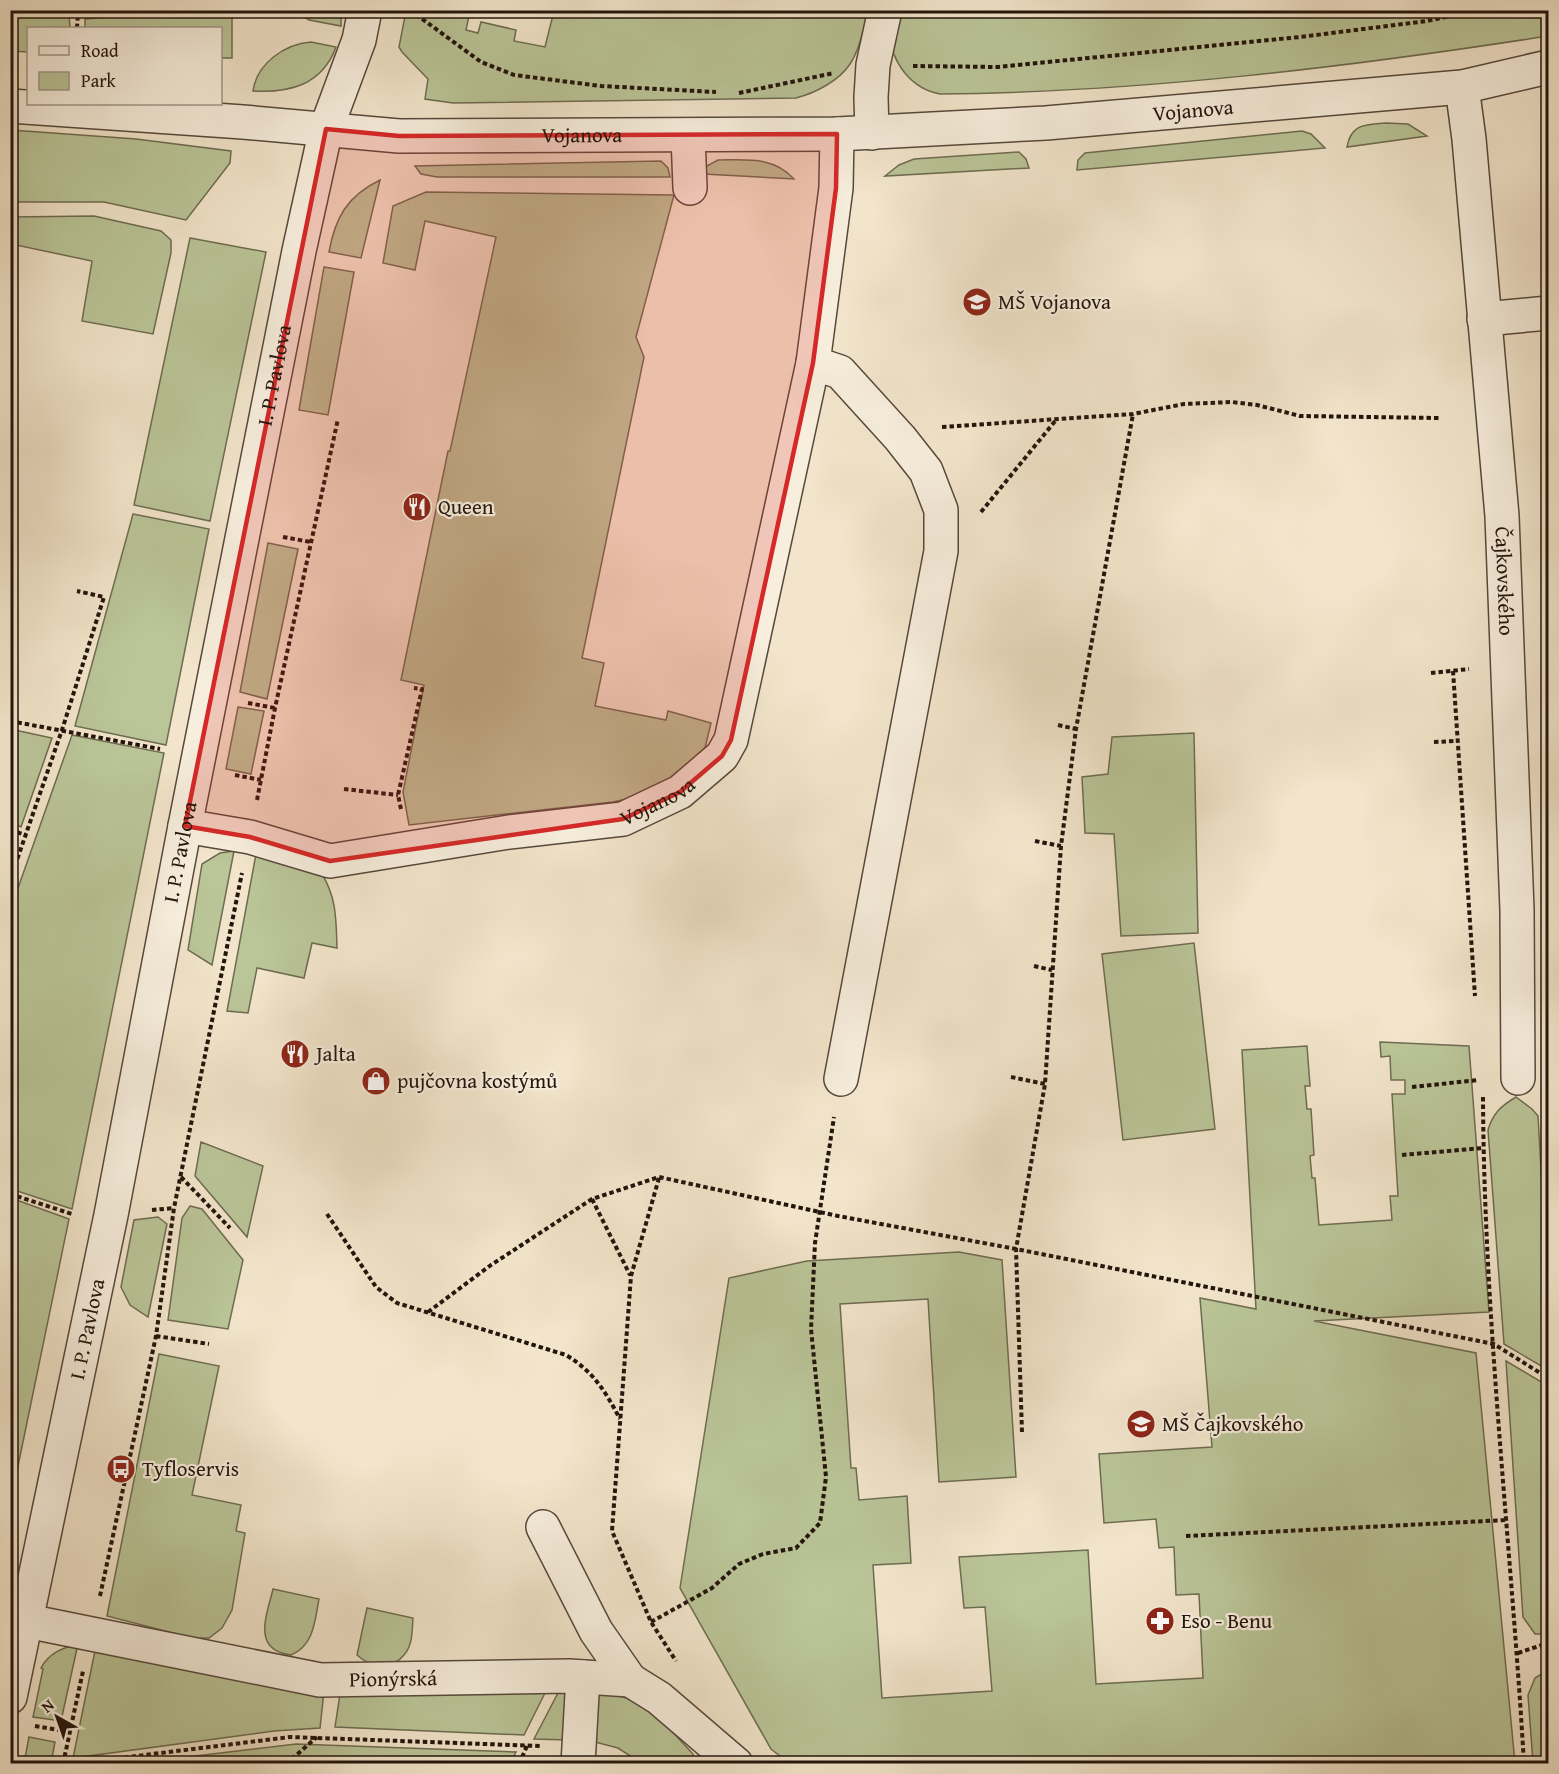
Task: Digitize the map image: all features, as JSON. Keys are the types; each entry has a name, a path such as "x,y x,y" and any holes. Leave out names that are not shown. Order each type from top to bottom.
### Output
{"street":[{"name":"I. P. Pavlova","path":"10,1697 111,1215 294,275 326,129 359,40 365,10"},
{"path":"872,132 873,65 884,16"},
{"name":"Vojanova","path":"10,106 399,136 837,134 1046,123 1462,87 1548,68"},
{"name":"Čajkovského","path":"1462,87 1502,516 1517,910 1518,1078"},
{"name":"Vojanova","path":"185,826 250,837 330,861 509,832 623,819 680,792 722,756 731,740 813,363 836,188 837,134"},
{"path":"688,135 690,188"},
{"path":"1484,319 1548,313"},
{"path":"813,363 840,372 900,438 926,471 941,510 941,551 841,1079"},
{"path":"543,1527 596,1631 630,1680"},
{"name":"Pionýrská","path":"27,1621 320,1680 583,1677 630,1680 659,1698 736,1764"},
{"path":"578,1764 583,1677"}],"path":[{"path":"10,11 99,10"},
{"path":"255,10 261,13"},
{"path":"410,10 481,62 514,75 601,86 724,93"},
{"path":"735,94 873,65 998,67 1312,36 1427,21 1478,10"},
{"path":"77,27 78,12"},
{"path":"940,427 1133,414 1184,404 1232,402 1257,405 1300,416 1438,418"},
{"path":"1022,1432 1016,1249 1045,1084 1060,846 1076,729 1133,414"},
{"path":"261,780 338,419"},
{"path":"978,515 1056,419"},
{"path":"279,536 311,542"},
{"path":"10,880 63,730 104,597 76,591"},
{"path":"1431,673 1453,671 1456,741 1476,998"},
{"path":"344,789 398,795 422,689 414,687"},
{"path":"10,721 199,756"},
{"path":"1058,725 1076,729"},
{"path":"1434,742 1456,741"},
{"path":"10,830 26,835"},
{"path":"1035,841 1060,846"},
{"path":"63,1764 156,1336 180,1177 244,864"},
{"path":"1034,966 1052,970"},
{"path":"1011,1077 1045,1084"},
{"path":"659,1177 631,1276 612,1531 651,1622 712,1588 739,1564 764,1554 796,1548 820,1523 826,1477 812,1329 815,1243 841,1079"},
{"path":"1412,1087 1482,1080"},
{"path":"1483,1091 1483,1148 1494,1344 1518,1653 1524,1764"},
{"path":"1544,1097 1548,1160"},
{"path":"1402,1155 1483,1148"},
{"path":"180,1177 230,1228"},
{"path":"428,1312 491,1265 592,1199 659,1177 819,1211 1494,1344 1548,1378"},
{"path":"592,1199 631,1276"},
{"path":"327,1214 376,1287 397,1303 566,1355 583,1365 598,1383 620,1420"},
{"path":"156,1336 209,1344"},
{"path":"1186,1536 1507,1520"},
{"path":"1518,1653 1548,1643"},
{"path":"32,1725 69,1732"},
{"path":"72,1764 290,1737 317,1736 527,1746 519,1764"},
{"path":"286,1764 317,1736"}],"highlighted area":[{"path":"326,129 399,136 837,134 836,188 813,363 731,740 722,756 680,792 623,819 330,861 250,837 185,826"}],"green space":[{"path":"213,10 232,11 232,58 222,58 222,27 85,27 85,19"},
{"path":"895,10 1548,11 1548,36 1397,58 1245,76 1093,88 940,94 921,87 912,80 894,55 890,34"},
{"path":"295,11 337,11 341,16 341,26 309,20"},
{"path":"406,11 470,11 466,30 478,33 481,22 516,30 514,41 545,47 554,11 868,11 861,38 850,64 840,76 826,85 796,98 453,103 425,99 428,79 399,47"},
{"path":"69,15 70,27 27,27 27,52 11,51 11,17"},
{"path":"311,42 336,47 330,60 313,78 292,88 253,91 260,72 274,57 282,51"},
{"path":"1408,124 1427,136 1347,147 1356,129 1366,125"},
{"path":"11,130 136,139 231,151 230,163 186,220 104,202 11,202"},
{"path":"1302,131 1311,134 1325,148 1077,170 1078,160 1085,153"},
{"path":"1019,152 1026,159 1029,168 885,176 899,165 914,159"},
{"path":"718,160 749,160 768,163 777,166 794,179 704,174 705,167"},
{"path":"661,161 668,168 670,177 437,177 421,174 415,166"},
{"path":"380,180 361,258 329,252 335,229 344,209 359,193"},
{"path":"426,192 674,195 636,337 644,357 582,658 604,663 595,706 666,720 668,711 711,723 697,769 649,794 613,802 409,825 403,792 424,685 401,680 448,451 450,451 496,237 425,221 415,270 383,263 393,206"},
{"path":"94,216 161,231 171,240 171,253 153,334 82,321 92,261 11,244 11,217"},
{"path":"190,238 266,252 210,521 134,505"},
{"path":"324,267 354,272 328,415 299,410"},
{"path":"133,514 209,529 166,745 75,726"},
{"path":"268,543 298,549 267,699 240,692"},
{"path":"238,707 264,711 251,774 226,769"},
{"path":"10,729 52,738 21,827 11,822"},
{"path":"1194,733 1198,933 1121,936 1114,834 1085,833 1082,777 1108,774 1112,737"},
{"path":"72,735 164,753 72,1209 11,1189 11,908"},
{"path":"234,851 212,965 188,950 202,864 220,853"},
{"path":"256,854 322,874 333,901 337,948 312,943 304,978 257,968 248,1013 227,1011"},
{"path":"1194,943 1215,1129 1123,1140 1102,954"},
{"path":"1380,1042 1469,1046 1489,1312 1314,1321 1476,1353 1515,1763 789,1763 771,1749 680,1588 729,1278 807,1261 959,1252 1002,1260 1016,1477 939,1482 928,1299 840,1304 851,1468 856,1468 859,1500 907,1496 911,1563 873,1565 882,1698 992,1691 985,1607 964,1608 959,1557 1088,1550 1096,1684 1203,1678 1199,1594 1176,1595 1174,1547 1159,1548 1156,1519 1104,1523 1099,1454 1212,1447 1200,1298 1256,1309 1242,1050 1307,1046 1310,1086 1305,1086 1307,1109 1311,1109 1314,1155 1310,1156 1312,1178 1315,1178 1319,1225 1392,1220 1390,1196 1398,1196 1392,1094 1405,1094 1405,1080 1391,1080 1390,1056 1381,1057"},
{"path":"1516,1097 1538,1116 1548,1292 1548,1370 1504,1344 1488,1130 1498,1110"},
{"path":"201,1142 263,1166 247,1237 195,1176"},
{"path":"10,1198 69,1219 11,1500"},
{"path":"190,1206 202,1209 243,1260 228,1329 168,1320 182,1218"},
{"path":"158,1217 167,1224 148,1317 130,1305 121,1287 134,1220"},
{"path":"159,1354 219,1366 192,1495 241,1505 236,1531 245,1533 232,1610 222,1628 209,1638 192,1638 107,1616"},
{"path":"1506,1361 1548,1386 1548,1634 1535,1634 1523,1617"},
{"path":"273,1589 319,1599 309,1639 299,1651 291,1655 278,1652 270,1646 266,1639 266,1620"},
{"path":"367,1608 413,1618 409,1647 399,1660 381,1665 368,1662 357,1655"},
{"path":"78,1644 61,1721 33,1717 43,1669 41,1668 56,1652"},
{"path":"96,1646 324,1691 320,1728 274,1731 73,1758"},
{"path":"1548,1670 1548,1763 1533,1763 1528,1695 1535,1678"},
{"path":"566,1692 568,1740 534,1739 558,1693"},
{"path":"545,1693 524,1735 335,1727 340,1694"},
{"path":"595,1693 627,1698 640,1704 661,1720 693,1754 695,1763 641,1763 618,1748 591,1741"},
{"path":"29,1737 55,1742 51,1763 24,1763"},
{"path":"296,1744 516,1752 510,1764 136,1763"}],"place":[{"name":"MŠ Vojanova","path":"977,302"},
{"name":"Queen","path":"417,507"},
{"name":"Jalta","path":"295,1054"},
{"name":"pujčovna kostýmů","path":"376,1081"},
{"name":"MŠ Čajkovského","path":"1141,1424"},
{"name":"Tyfloservis","path":"121,1469"},
{"name":"Eso - Benu","path":"1160,1621"}]}
